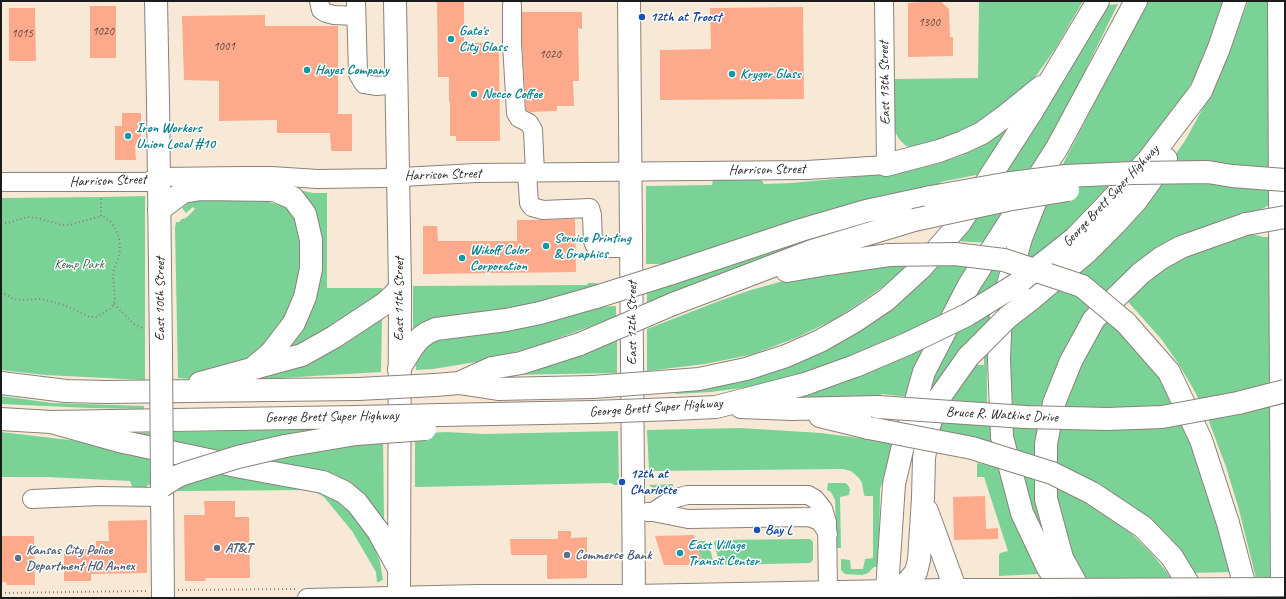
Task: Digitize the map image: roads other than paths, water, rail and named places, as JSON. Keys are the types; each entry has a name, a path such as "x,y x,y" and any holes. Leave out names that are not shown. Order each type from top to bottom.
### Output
{"main road":[{"name":"East 10th Street","path":"156,1 163,598"},
{"name":"East 11th Street","path":"395,1 400,288 399,597"},
{"name":"East 12th Street","path":"629,1 631,248 643,513 634,596"},
{"name":"George Brett Super Highway","path":"1,419 51,422 357,426 439,422 471,415 716,407 805,384 855,366 907,344 967,315 1017,284 1075,238 1149,158 1201,91 1219,48 1235,2"},
{"path":"887,594 894,484 924,372 969,285 1057,148 1136,3"},
{"name":"George Brett Super Highway","path":"1,383 66,391 358,389 459,384 498,389 592,387 699,379 746,369 786,356 820,341 855,321 886,300 921,268 960,223 1032,113 1096,4"},
{"path":"1279,6 1282,598"},
{"path":"886,166 939,151 982,133 1053,77"},
{"path":"887,594 906,584 916,572 919,560 924,458 929,426 939,398 968,356 1008,317 1088,251 1136,201 1185,130 1201,91"},
{"path":"1057,148 1021,238 1001,310 999,359 1002,436 1022,514 1048,568 1068,598"},
{"path":"399,369 420,338 436,329 533,315 669,274 808,228 866,211 931,197 1004,184 1066,176 1201,172 1285,180"},
{"path":"459,384 492,368 521,362 580,344 673,304 812,251 914,220 1007,200 1068,190 1132,184 1209,180 1232,176"},
{"path":"159,210 183,192 201,189 274,190 293,198 305,214 311,240 311,269 305,297 294,323 270,353 253,368"},
{"path":"1084,598 1062,558 1046,499 1046,444 1054,403 1071,360 1094,320 1146,269 1160,258 1181,247 1246,224 1285,217"},
{"path":"735,280 889,255 955,254 1004,260 1082,286 1126,323 1169,372 1201,440 1228,523 1248,598"},
{"path":"185,391 202,382 302,355 334,337 384,304 400,288"},
{"name":"Bruce R. Watkins Drive","path":"716,407 792,409 878,407 1025,417 1108,420 1162,417 1285,391"},
{"path":"792,409 869,428 972,448 1052,473 1092,493 1143,527 1172,557 1197,598"},
{"path":"51,422 119,441 242,467 323,482 344,492 357,503 378,531 399,569"},
{"path":"162,492 178,476 186,473 357,426"},
{"path":"923,498 929,518 958,593"}],"street":[{"path":"318,1 321,10 334,15 356,8 358,74 364,84 377,86 397,84"},
{"name":"East 13th Street","path":"884,1 886,166"},
{"path":"512,6 512,43 516,113 519,118 529,123 533,130 529,203 532,207 543,210 590,208 592,215 593,241 595,246 604,248 631,248"},
{"name":"Harrison Street","path":"1,182 147,182 159,177 271,176 318,179 476,173 807,170 886,166"},
{"path":"32,499 162,492"},
{"path":"643,513 686,495 808,495 815,499 823,509 828,522 828,590"},
{"path":"307,598 634,596 828,590 887,594 1285,587"}],"place":[{"name":"12th at Troost","path":"642,17"},
{"name":"Gate's City Glass","path":"451,39"},
{"name":"Hayes Company","path":"307,70"},
{"name":"Kryger Glass","path":"732,74"},
{"name":"Necco Coffee","path":"474,94"},
{"name":"Iron Workers Union Local #10","path":"128,136"},
{"name":"Service Printing & Graphics","path":"546,246"},
{"name":"Wikoff Color Corporation","path":"462,258"},
{"name":"12th at Charlotte","path":"622,482"},
{"name":"Bay L","path":"757,530"},
{"name":"AT&T","path":"217,548"},
{"name":"East Village Transit Center","path":"680,553"},
{"name":"Commerce Bank","path":"567,555"},
{"name":"Kansas City Police Department HQ Annex","path":"18,558"}],"park label":[{"name":"Kemp Park","path":"79,264"}]}
